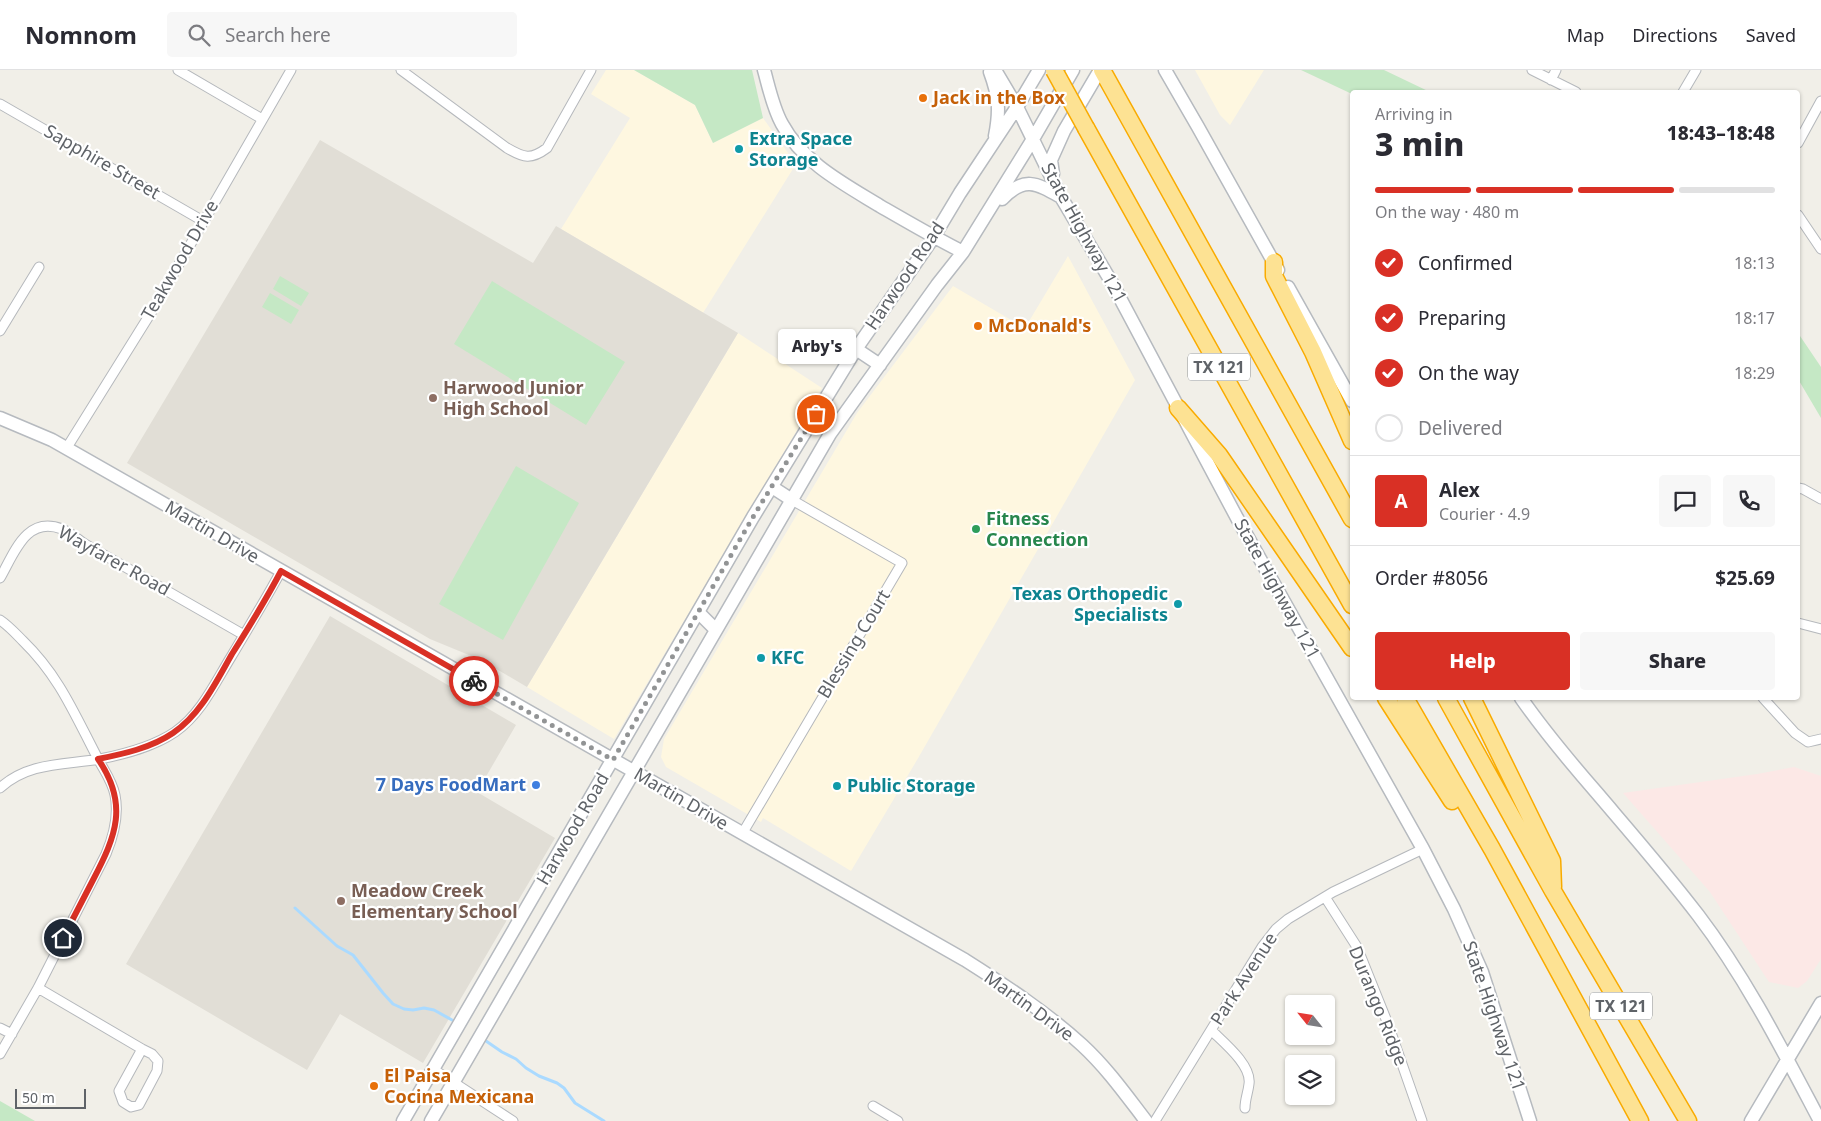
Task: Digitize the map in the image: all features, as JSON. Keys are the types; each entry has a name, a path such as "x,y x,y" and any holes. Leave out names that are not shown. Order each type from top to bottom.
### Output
{"highway":[{"name":"TX 121","path":"1054,70 1350,601"},
{"name":"TX 121","path":"1101,70 1350,515"},
{"path":"1274,262 1274,276 1313,352 1350,436"},
{"path":"1178,408 1219,455 1350,645"},
{"path":"1387,700 1424,755 1472,835 1492,848"},
{"name":"TX 121","path":"1406,700 1492,848 1640,1121"},
{"name":"TX 121","path":"1447,700 1553,891 1688,1121"},
{"path":"1473,700 1552,860 1553,891"}],"main road":[{"path":"764,70 781,123 798,148 815,164 834,179 933,238 964,252"},
{"path":"990,70 997,92 998,119 995,139"},
{"name":"State Highway 121","path":"995,70 1017,107 1061,197 1112,283 1237,518 1423,849 1454,909 1482,972 1530,1121"},
{"name":"Harwood Road","path":"403,1121 772,487 856,349 933,238 960,192 1017,107 1039,70"},
{"name":"Harwood Road","path":"431,1121 830,434 964,252 1033,139 1072,70"},
{"path":"1061,197 1051,168 1051,160 1064,131 1101,70"},
{"path":"1165,70 1350,397"},
{"path":"989,212 1012,188 1024,184 1038,184 1061,197"},
{"path":"856,349 880,365"},
{"name":"Martin Drive","path":"0,418 52,440 965,960 1019,995 1082,1045 1107,1071 1146,1121"},
{"path":"772,487 792,500"},
{"path":"699,613 716,630"},
{"path":"1523,700 1556,745 1668,876 1700,918 1734,968 1787,1059 1820,1121"},
{"path":"549,869 570,881"},
{"path":"1751,1121 1821,1003"}],"street":[{"path":"178,70 262,119"},
{"name":"Teakwood Drive","path":"66,449 152,311 291,70"},
{"path":"401,70 507,148 518,155 527,157 538,154 547,148 591,70"},
{"path":"1532,70 1572,90"},
{"path":"1551,80 1556,70"},
{"path":"1684,90 1696,70"},
{"path":"1800,139 1821,102"},
{"name":"Sapphire Street","path":"0,104 203,220"},
{"path":"1800,218 1821,249"},
{"path":"0,331 39,267"},
{"path":"1800,488 1821,499"},
{"name":"Blessing Court","path":"742,834 902,563 792,500"},
{"name":"Wayfarer Road","path":"0,578 26,534 42,527 53,526 63,529 85,544 244,635"},
{"path":"0,788 22,773 41,766 119,755 151,745 180,728 199,708 281,571"},
{"path":"0,632 3,622 36,654 67,696 98,759 110,778 115,794 116,812 114,831 106,854 38,988 0,1054"},
{"path":"1800,623 1821,628"},
{"path":"1765,700 1795,733 1808,742 1821,739"},
{"name":"Park Avenue","path":"1155,1121 1262,947 1276,929 1288,919 1325,897 1423,849"},
{"name":"Durango Ridge","path":"1325,897 1356,947 1388,1024 1422,1121"},
{"path":"38,988 152,1054 158,1061 157,1071 138,1105 131,1107 122,1102 119,1092 142,1049"},
{"path":"0,1028 12,1034"},
{"path":"1211,1030 1237,1055 1249,1078 1244,1108"},
{"path":"433,1069 513,1121"},
{"path":"873,1106 898,1121"}],"shaded area":[{"path":"606,70 634,70 695,105 713,143 763,118 796,164 703,313 561,229 630,118 591,94"},
{"path":"1195,70 1264,70 1230,125 1220,115"},
{"name":"Harwood Junior High School","path":"320,140 533,263 556,226 738,333 527,687 481,660 430,639 127,463"},
{"path":"1068,256 1135,380 917,760 851,871 763,818 761,822 666,767 661,757 664,739 857,413 953,286 1025,328"},
{"path":"738,333 822,388 614,739 527,687"},
{"name":"Meadow Creek Elementary School","path":"330,616 516,725 477,792 555,838 423,1063 340,1014 307,1070 126,964"},
{"path":"1794,767 1821,776 1821,959 1807,981 1798,988 1769,982 1710,892 1623,793"}],"green space":[{"path":"634,70 752,70 763,118 713,143 695,105"},
{"path":"1301,70 1384,70 1426,90 1350,90 1350,93"},
{"path":"280,276 309,293 301,306 273,289"},
{"path":"492,281 625,362 586,425 454,344"},
{"path":"270,293 299,310 291,324 262,307"},
{"path":"1800,336 1821,367 1821,418 1800,382"},
{"path":"516,466 579,503 503,640 439,604"},
{"path":"0,1101 35,1121 0,1121"}],"waterway":[{"path":"295,908 337,946 353,955 393,1004 404,1009 424,1008 434,1010 452,1020"},
{"path":"486,1041 516,1059 539,1076 557,1083 564,1088 575,1103 604,1121"}],"way so far":[{"path":"474,681 613,760 753,517 816,414"}],"place":[{"name":"Jack in the Box","path":"923,98"},
{"name":"Extra Space Storage","path":"739,149"},
{"name":"McDonald's","path":"978,326"},
{"name":"Harwood Junior High School","path":"433,398"},
{"name":"Arby's","path":"816,414"},
{"name":"Fitness Connection","path":"976,529"},
{"name":"Texas Orthopedic Specialists","path":"1178,604"},
{"name":"KFC","path":"761,658"},
{"name":"7 Days FoodMart","path":"536,785"},
{"name":"Public Storage","path":"837,786"},
{"name":"Meadow Creek Elementary School","path":"341,901"},
{"name":"El Paisa Cocina Mexicana","path":"374,1086"}],"route":[{"path":"63,938 106,854 114,831 116,817 115,794 110,778 98,759 119,755 157,742 173,734 189,720 208,695 281,571 474,681"}]}
